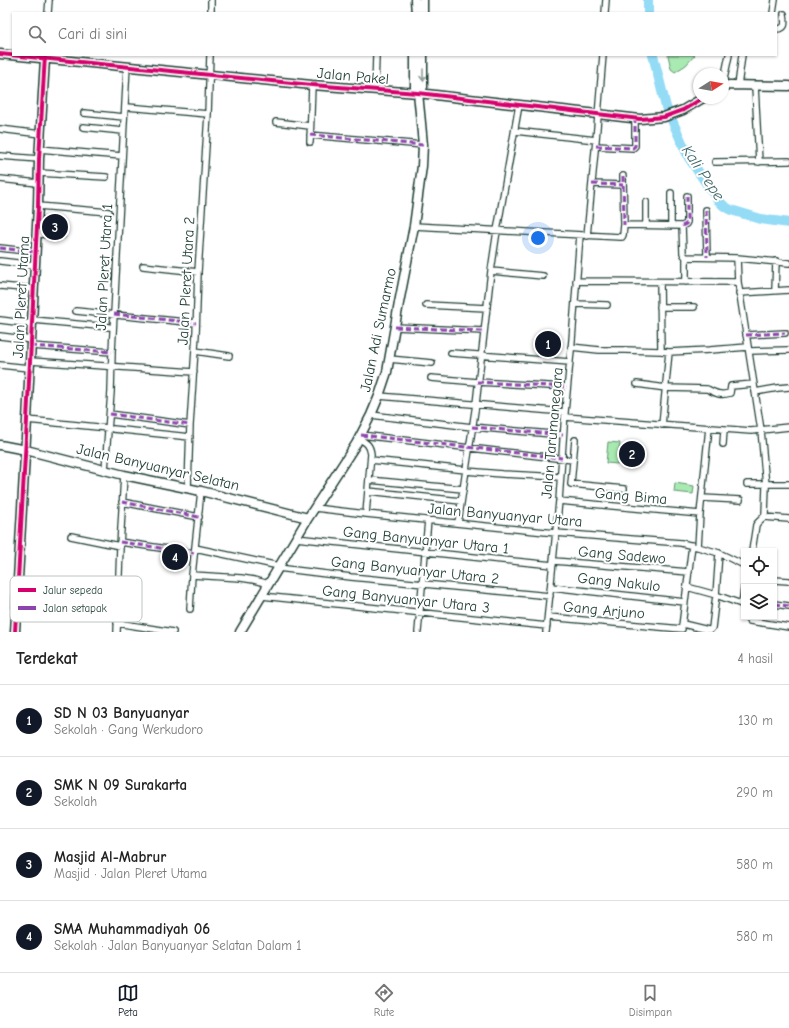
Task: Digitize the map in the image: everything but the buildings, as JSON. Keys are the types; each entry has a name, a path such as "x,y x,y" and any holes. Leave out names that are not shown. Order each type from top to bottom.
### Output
{"street":[{"path":"48,12 49,0"},
{"path":"211,0 211,12"},
{"path":"415,0 416,12"},
{"path":"423,0 423,12"},
{"path":"606,0 606,12"},
{"path":"773,12 775,0"},
{"path":"777,29 784,27 784,14"},
{"name":"Jalan Pakel","path":"0,54 12,55"},
{"name":"Jalan Pakel","path":"30,56 312,85 418,93 635,118 664,116 683,110 693,104"},
{"name":"Jalan Pleret Utara 2","path":"188,488 190,425 210,56"},
{"path":"375,90 376,56"},
{"name":"Jalan Adi Sumarmo","path":"240,632 308,518 360,437 379,396 387,372 414,226 422,166 418,93 415,87 415,56"},
{"name":"Jalan Adi Sumarmo","path":"418,93 423,87 423,56"},
{"path":"587,236 603,56"},
{"path":"726,68 729,56"},
{"path":"738,86 742,56"},
{"name":"Jalan Pleret Utama","path":"18,576 26,450 40,134 45,57"},
{"name":"Jalan Pleret Utara 1","path":"105,470 111,428 111,366 127,66"},
{"path":"310,142 312,85"},
{"path":"729,85 789,86"},
{"path":"755,86 759,162"},
{"path":"458,523 476,404 477,382 491,271 519,105"},
{"path":"127,107 208,114"},
{"path":"84,113 124,117"},
{"path":"515,131 633,148 635,146 635,118"},
{"path":"276,122 310,126"},
{"path":"83,127 123,131"},
{"path":"0,130 40,134"},
{"path":"310,135 422,145"},
{"path":"40,149 122,156"},
{"path":"0,156 39,159"},
{"path":"715,162 789,161"},
{"path":"39,173 106,177"},
{"path":"414,226 622,237 624,225 623,176"},
{"path":"0,179 38,182"},
{"path":"592,184 623,185"},
{"path":"671,193 671,225"},
{"path":"624,225 682,226 687,222 687,196"},
{"path":"646,202 646,225"},
{"path":"38,206 109,212"},
{"path":"706,210 707,257"},
{"path":"682,226 683,252 686,257 686,282"},
{"path":"36,234 62,235"},
{"name":"Jalan Tarumanegara","path":"546,629 554,563 580,235"},
{"path":"0,248 35,252"},
{"path":"686,257 737,258 789,263"},
{"path":"737,258 738,282 761,430 766,484 766,512 764,517 756,525 752,548"},
{"path":"0,261 34,265"},
{"path":"775,291 776,261"},
{"path":"143,266 198,272"},
{"path":"491,271 543,276"},
{"path":"576,281 738,282"},
{"path":"660,282 660,351"},
{"path":"0,286 33,289"},
{"path":"740,293 789,290"},
{"path":"575,304 607,305"},
{"path":"426,305 487,308"},
{"path":"660,307 694,307"},
{"path":"76,311 196,323"},
{"path":"0,320 109,327"},
{"path":"395,327 484,331"},
{"path":"746,335 785,333"},
{"path":"0,336 31,343 112,352"},
{"path":"571,347 599,350 668,352 748,349 789,350"},
{"path":"195,351 229,356"},
{"path":"662,425 668,352"},
{"path":"451,353 570,362"},
{"path":"389,359 432,363"},
{"path":"0,365 111,366 194,372"},
{"path":"431,378 567,387"},
{"path":"637,384 666,388 707,389 722,395 730,393 731,386 754,384"},
{"path":"755,392 789,387"},
{"path":"379,396 476,404 565,415 724,430 751,431 789,427"},
{"path":"110,414 190,425"},
{"path":"371,415 472,427 563,435"},
{"path":"27,420 190,437"},
{"path":"682,628 688,572 695,546 700,514 709,428"},
{"path":"723,444 724,430"},
{"path":"360,437 469,447 573,460"},
{"path":"360,437 370,447 372,454 366,514"},
{"path":"575,440 571,484 624,489"},
{"name":"Jalan Banyuanyar Selatan","path":"0,445 26,450 124,475 201,491 308,518"},
{"path":"371,460 502,474 560,477"},
{"path":"119,576 124,475"},
{"path":"369,480 463,489"},
{"path":"747,484 789,484"},
{"path":"190,609 201,491"},
{"path":"368,491 461,501"},
{"path":"702,498 740,500"},
{"name":"Gang Bima","path":"559,501 700,514"},
{"path":"122,502 199,517"},
{"name":"Jalan Banyuanyar Utara","path":"315,508 556,533 657,541 695,546 719,553 741,564"},
{"path":"764,517 789,519"},
{"path":"418,632 428,520"},
{"name":"Gang Banyuanyar Utara 2","path":"71,536 120,544 195,550 279,567 351,577 550,596"},
{"name":"Gang Banyuanyar Utara 1","path":"296,538 426,552 554,563"},
{"path":"711,631 716,595 719,553"},
{"name":"Gang Sadewo","path":"554,563 688,572"},
{"path":"192,575 241,578 269,584"},
{"path":"777,580 789,581"},
{"name":"Gang Nakulo","path":"551,587 685,602"},
{"path":"687,587 716,595 741,604"},
{"name":"Gang Banyuanyar Utara 3","path":"262,596 420,612 546,629"},
{"path":"777,604 789,606"},
{"name":"Gang Arjuno","path":"548,617 711,631"},
{"path":"749,620 789,627"},
{"name":"Jalan Pleret Utama","path":"14,632 15,622"},
{"path":"117,632 117,624 173,632"},
{"path":"773,632 775,625"},
{"path":"240,632 245,632"}],"green space":[{"path":"668,56 694,56 686,65 675,72 671,69"},
{"path":"608,442 620,443 618,464 606,463"},
{"path":"675,483 694,486 693,494 674,492"}],"waterway":[{"name":"Kali Pepe","path":"648,0 648,12"},
{"name":"Kali Pepe","path":"653,56 666,107 689,158 717,199 731,210 761,219 789,223"}],"marked path":[{"path":"596,146 633,148 635,146 635,118"},
{"path":"310,135 423,145"},
{"path":"623,176 624,225"},
{"path":"592,184 623,185"},
{"path":"682,226 687,222 687,196"},
{"path":"706,210 707,257"},
{"path":"0,248 35,252"},
{"path":"114,314 196,323"},
{"path":"395,327 484,331"},
{"path":"746,335 785,333"},
{"path":"31,346 112,352"},
{"path":"477,382 567,387"},
{"path":"110,414 190,425"},
{"path":"472,427 563,435"},
{"path":"361,435 562,458"},
{"path":"122,502 199,517"},
{"path":"120,542 194,553"},
{"path":"777,604 789,606"}],"cycle path":[{"path":"0,54 12,55"},
{"path":"20,56 312,85 418,93 640,119 664,117 683,110 693,104"},
{"path":"18,576 45,56"},
{"path":"15,632 16,622"}],"place":[{"name":"Masjid Al-Mabrur","path":"55,227"},
{"name":"SD N 03 Banyuanyar","path":"548,344"},
{"name":"SMK N 09 Surakarta","path":"632,454"},
{"name":"SMA Muhammadiyah 06","path":"175,557"}]}
